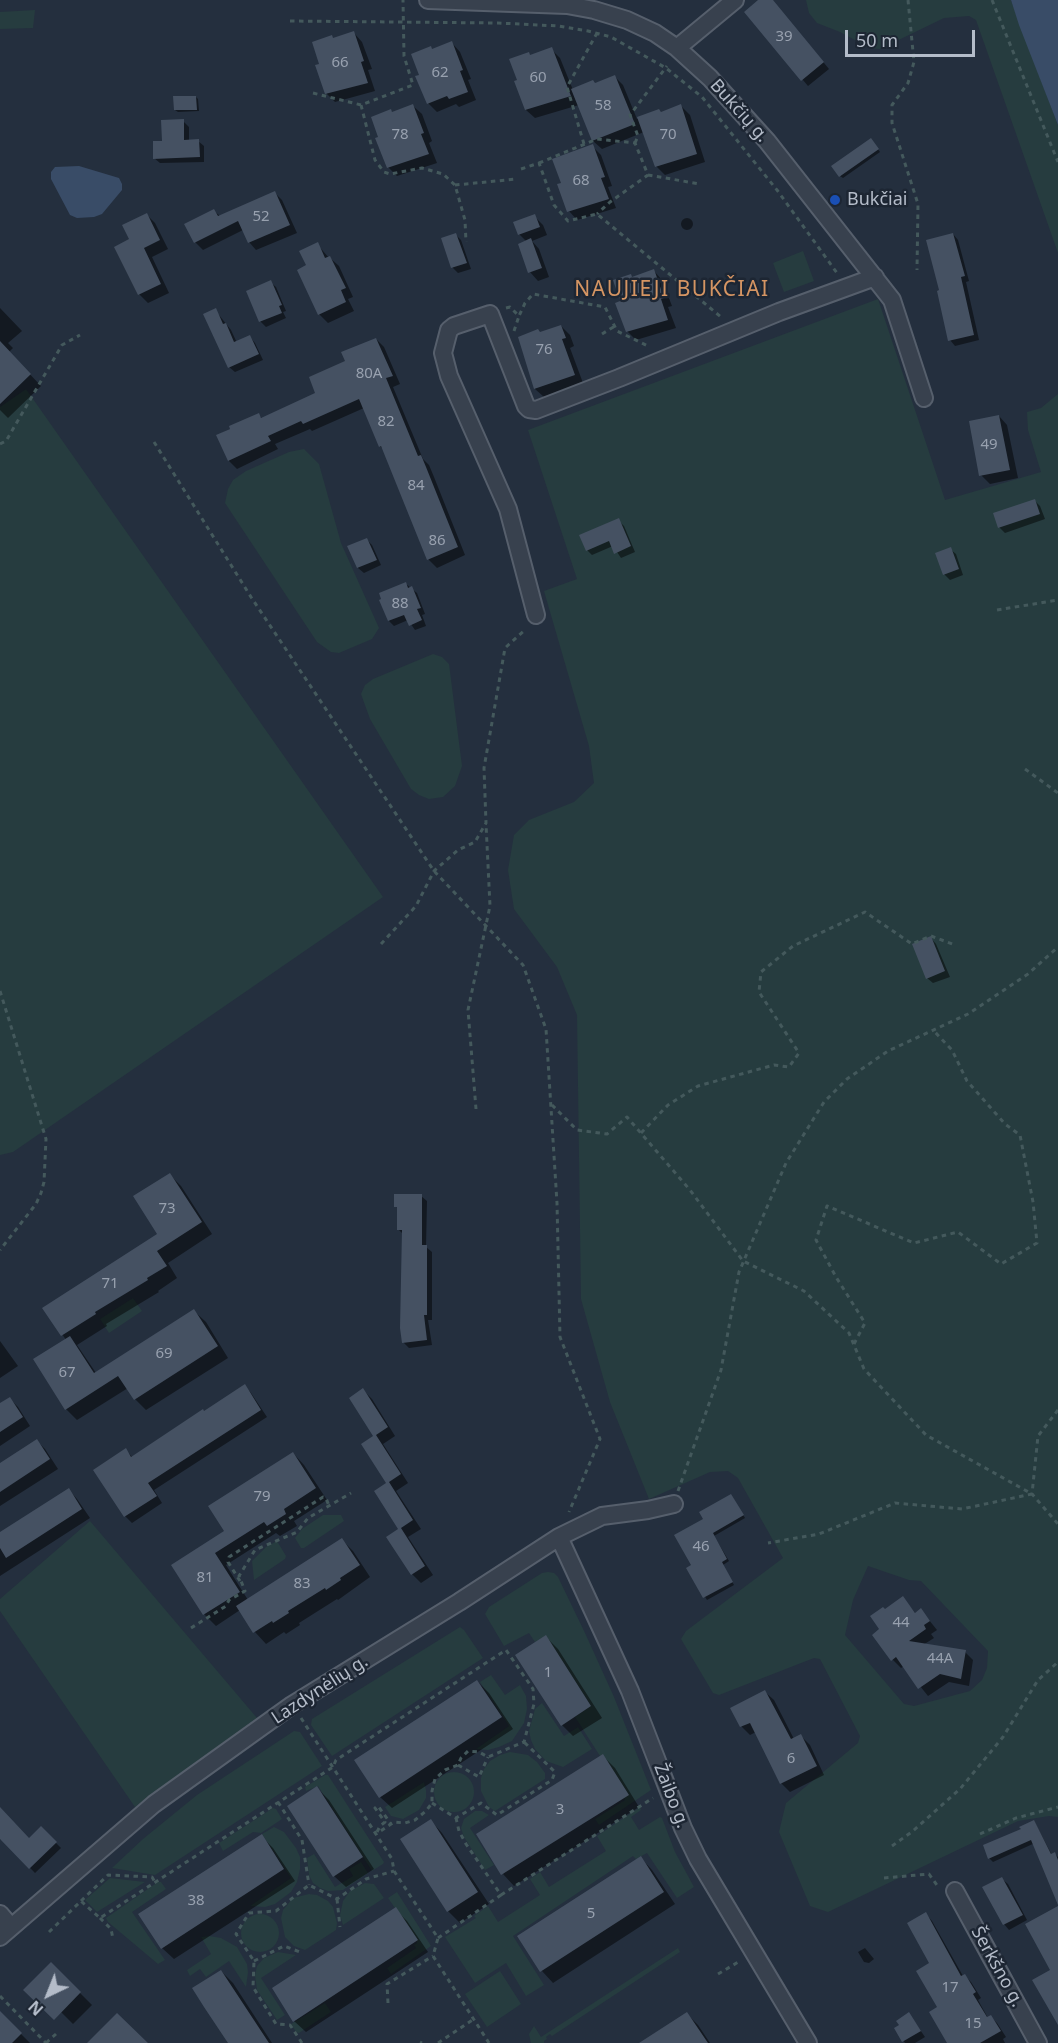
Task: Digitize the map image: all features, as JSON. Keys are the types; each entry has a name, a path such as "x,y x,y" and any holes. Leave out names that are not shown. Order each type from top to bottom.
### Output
{"street":[{"name":"Bukčių g.","path":"428,0 594,5 655,33 677,48 710,78 767,141 892,300 924,398"},
{"path":"677,48 735,0"},
{"path":"536,615 508,509 449,376 443,353 449,330 454,326 490,314 526,406 536,410 736,329 875,277"},
{"name":"Lazdynėlių g.","path":"4,1926 154,1804 292,1705 559,1537 602,1516 674,1504"},
{"name":"Žaibo g.","path":"559,1537 630,1691 683,1828 808,2043"},
{"name":"Šerkšno g.","path":"956,1892 1038,2043"}],"path":[{"path":"313,93 360,105 413,85 404,56 403,0"},
{"path":"908,0 914,62 908,83 892,105 892,123 918,204 917,270"},
{"path":"992,0 1058,162"},
{"path":"290,21 559,26 612,37 666,68 702,97 777,190 847,287"},
{"path":"584,144 567,87 597,33"},
{"path":"648,176 635,143 638,136 630,115 666,68 677,48"},
{"path":"360,105 375,160 384,172 390,174 422,168 443,174 455,185 465,220 466,242"},
{"path":"521,169 597,139 635,143"},
{"path":"539,163 554,205 568,220 597,214 610,202 648,176 700,184"},
{"path":"455,185 517,179"},
{"path":"597,214 736,329"},
{"path":"490,314 510,307 519,316 525,303 533,294 605,307 617,331 670,357"},
{"path":"602,334 615,326"},
{"path":"0,444 6,441 62,345 80,335"},
{"path":"154,442 251,597 434,871 523,965 546,1029 557,1203 560,1337 600,1439 559,1537"},
{"path":"997,610 1058,600"},
{"path":"477,1109 468,1010 490,906 484,768 505,648 528,628 536,615"},
{"path":"1025,769 1058,793"},
{"path":"381,944 416,906 434,871 458,850 475,842 486,822"},
{"path":"641,1132 668,1104 699,1086 774,1065 789,1067 799,1053 759,992 761,972 793,946 865,912 912,944 931,936 955,945"},
{"path":"674,1504 721,1370 743,1261 786,1163 824,1102 847,1079 888,1051 976,1008 1028,974 1058,947"},
{"path":"0,991 46,1139 44,1182 41,1192 36,1204 0,1250"},
{"path":"854,1344 865,1323 816,1239 827,1206 914,1243 958,1232 1001,1264 1038,1243 1020,1136 1005,1124 967,1082 952,1050 933,1030"},
{"path":"551,1104 577,1130 608,1134 627,1117 690,1190 743,1261 804,1291 849,1333 864,1369 926,1435 1032,1494 1058,1524"},
{"path":"1032,1494 1038,1436 1058,1410"},
{"path":"240,1581 240,1576 255,1550 297,1532 308,1518 351,1493"},
{"path":"768,1543 819,1534 895,1503 962,1509 1032,1494"},
{"path":"191,1628 245,1591 228,1562 229,1557 318,1499 325,1497 329,1506"},
{"path":"100,1918 333,1767 336,1760 506,1650 533,1689 534,1704 524,1742"},
{"path":"892,1846 913,1831 960,1789 1003,1737 1038,1680 1058,1662"},
{"path":"292,1705 392,1859 394,1870 438,1938"},
{"path":"458,1765 479,1776 488,1757 524,1742"},
{"path":"456,1818 482,1803 497,1815 552,1780 555,1772 524,1742"},
{"path":"376,1834 394,1822 415,1820 432,1803 435,1779 445,1770 458,1765 468,1751 479,1752 488,1757"},
{"path":"388,2003 387,1984 433,1956 438,1938 658,1795 669,1791"},
{"path":"278,1802 302,1840 309,1886"},
{"path":"432,1803 456,1818 466,1844 501,1895"},
{"path":"376,1834 385,1822 375,1808 378,1806 391,1824"},
{"path":"980,1834 1016,1818 1058,1807"},
{"path":"337,1899 366,1879 394,1870"},
{"path":"884,1878 929,1874 943,1894 956,1892"},
{"path":"49,1932 108,1875 152,1877 155,1882"},
{"path":"309,1886 337,1899"},
{"path":"302,2043 290,2025 276,2024 253,1987 254,1961 236,1934 249,1912 276,1911 309,1886"},
{"path":"337,1899 340,1926"},
{"path":"81,1901 111,1929 113,1939"},
{"path":"254,1961 284,1946 300,1952"},
{"path":"433,1956 489,2043"},
{"path":"718,1974 736,1963"},
{"path":"0,1996 46,2043 56,2034"},
{"path":"438,2043 474,2019"}],"green space":[{"path":"806,0 1011,0 1058,125 1058,253 976,20 969,16 944,18 880,49 870,48 817,23 809,13"},
{"path":"35,10 33,28 0,29 0,12"},
{"path":"803,251 814,281 784,292 773,263"},
{"path":"878,299 945,500 1041,472 1028,430 1027,412 1041,408 1058,394 1058,1817 1049,1816 1018,1821 828,1912 810,1906 779,1832 786,1803 858,1743 860,1736 820,1659 814,1658 719,1695 713,1693 681,1639 686,1631 783,1558 738,1478 728,1471 710,1472 649,1499 610,1402 581,1299 577,1015 557,967 514,909 508,870 514,835 529,820 574,802 594,783 589,746 544,591 577,579 528,430","holes":["868,1566 909,1580 921,1581 988,1651 987,1668 982,1680 970,1691 914,1706 904,1704 845,1635 853,1600"]},
{"path":"26,389 383,897 13,1152 0,1155 0,407"},
{"path":"304,449 319,464 341,543 379,628 372,639 339,653 331,652 317,642 225,503 233,480 246,471 289,452"},
{"path":"433,654 442,657 449,664 462,766 455,786 443,797 429,799 411,789 370,719 361,694 365,685 373,679"},
{"path":"133,1298 142,1311 109,1333 100,1319"},
{"path":"323,1515 341,1515 344,1521 301,1548 295,1538 302,1529"},
{"path":"90,1521 257,1718 135,1807 0,1611 0,1599"},
{"path":"277,1541 286,1556 285,1559 254,1580 252,1561 266,1547"},
{"path":"548,1572 558,1577 585,1633 614,1697 651,1790 599,1825 595,1819 625,1800 575,1717 591,1706 546,1636 535,1642 529,1633 504,1646 485,1614 489,1607 542,1573"},
{"path":"460,1627 483,1658 332,1756 311,1725 312,1719"},
{"path":"491,1675 505,1695 520,1685 526,1696 527,1709 524,1723 512,1741 488,1750 476,1749 509,1726 480,1682"},
{"path":"542,1703 564,1736 578,1727 592,1749 563,1767 546,1761 535,1749 529,1731 535,1709"},
{"path":"294,1731 300,1732 322,1766 155,1875 112,1868 143,1839 197,1795"},
{"path":"510,1752 528,1755 545,1773 545,1779 495,1811 489,1807 481,1791 481,1778 490,1761"},
{"path":"454,1772 462,1773 468,1778 473,1784 473,1800 468,1806 462,1811 454,1812 446,1811 440,1806 435,1800 434,1792 435,1784 440,1778 446,1773"},
{"path":"328,1775 384,1862 372,1871 318,1786 306,1791 305,1787"},
{"path":"424,1782 426,1798 419,1810 403,1819 391,1816 385,1807"},
{"path":"640,1807 641,1810 631,1817 639,1830 660,1817 662,1818 675,1852 694,1887 677,1898 647,1853 636,1859 633,1856 513,1936 544,1985 526,1996 506,1963 475,1983 445,1937 476,1918 474,1916 488,1906 498,1922 540,1895 530,1879 540,1872 549,1887 606,1851 597,1836"},
{"path":"273,1808 282,1819 261,1833 253,1832 223,1851 219,1843"},
{"path":"475,1811 482,1811 489,1815 470,1828 494,1865 485,1870 464,1837 461,1828 464,1819"},
{"path":"274,1827 284,1832 300,1857 297,1882 291,1892 275,1904 265,1907 250,1906 291,1878 262,1834"},
{"path":"314,1854 335,1887 353,1876 349,1869 361,1862 368,1873 343,1890 328,1891 313,1883 309,1875 307,1858"},
{"path":"110,1878 145,1882 97,1912 85,1900"},
{"path":"161,1882 166,1889 132,1912 165,1960 158,1964 106,1918"},
{"path":"365,1883 374,1884 384,1898 343,1925 340,1915 343,1901 350,1891"},
{"path":"397,1892 431,1946 391,1974 387,1968 416,1948 414,1945 417,1943 388,1898"},
{"path":"309,1894 317,1895 328,1901 333,1907 337,1923 336,1930 305,1950 294,1946 285,1937 281,1918 283,1910 293,1898"},
{"path":"260,1914 273,1920 279,1933 273,1946 260,1952 247,1946 241,1933 247,1920"},
{"path":"201,1937 221,1938 237,1947 247,1964 246,1987 229,1961 206,1977 200,1969 190,1976 187,1970 211,1954"},
{"path":"678,1948 680,1952 552,2036 550,2034 544,2043 531,2043 529,2034 534,2026 541,2037"},
{"path":"278,1952 296,1955 261,1978 285,2015 277,2020 257,1990 255,1975 257,1966 264,1958"},
{"path":"500,1971 521,2004 487,2027 465,1994"},
{"path":"325,2003 331,2012 299,2033 296,2032 291,2024"}],"water":[{"path":"1011,0 1058,0 1058,125 1019,25"},
{"path":"79,166 119,178 122,184 122,190 102,214 77,218 70,215 51,179 51,172 55,167"}],"building":[{"path":"758,0 773,0 824,62 801,81 744,12"},
{"path":"354,31 364,61 361,62 368,83 325,94 315,65 319,64 312,42"},
{"path":"452,41 463,70 460,71 468,92 449,99 447,96 427,104 415,76 419,75 411,54"},
{"path":"552,47 571,96 525,110 514,81 517,80 509,59"},
{"path":"615,75 635,124 592,141 571,89 593,80 595,83"},
{"path":"173,96 196,96 197,110 174,110"},
{"path":"413,104 429,154 387,168 375,138 378,137 371,117"},
{"path":"681,104 697,154 655,167 637,117 659,109 661,112"},
{"path":"184,119 184,140 199,139 200,157 153,159 153,141 162,141 161,120"},
{"path":"871,138 879,149 839,177 831,166"},
{"path":"593,144 605,177 601,178 609,199 567,212 557,184 561,183 552,159"},
{"path":"275,191 290,225 248,243 238,221 194,243 184,224 214,209 218,216"},
{"path":"147,213 160,240 144,248 161,284 138,295 114,247 129,239 122,225"},
{"path":"535,214 540,227 518,235 513,222"},
{"path":"456,233 467,263 451,268 441,238"},
{"path":"953,233 965,276 961,277 974,335 948,341 937,291 939,290 926,240"},
{"path":"531,238 542,268 528,273 518,244"},
{"path":"318,242 325,258 330,256 346,288 341,290 346,302 318,315 297,270 306,265 299,251"},
{"path":"654,269 664,298 661,299 668,320 626,332 615,303 620,301 613,280 631,274 632,277"},
{"path":"271,280 282,305 279,306 282,313 259,322 246,291"},
{"path":"216,308 223,324 226,323 234,342 250,335 259,354 228,368 203,314"},
{"path":"561,325 566,338 562,339 575,375 534,389 518,337 538,329 540,332"},
{"path":"376,338 393,376 386,378 418,456 421,455 458,547 427,560 381,446 379,447 359,399 303,424 301,421 268,436 271,441 228,461 216,435 230,429 229,426 259,413 261,418 315,393 309,377 345,361 341,352"},
{"path":"0,341 31,374 0,404"},
{"path":"999,415 1010,470 979,476 969,421"},
{"path":"1035,499 1040,514 998,528 993,513"},
{"path":"619,518 631,546 614,554 609,541 586,551 579,535"},
{"path":"367,538 377,560 357,568 347,546"},
{"path":"951,547 959,569 943,575 935,553"},
{"path":"406,582 408,588 412,586 421,608 417,609 422,620 409,626 404,615 388,621 379,600 381,599 379,593"},
{"path":"931,936 945,971 926,979 912,944"},
{"path":"170,1173 202,1222 157,1251 167,1266 61,1336 42,1308 157,1234 133,1196"},
{"path":"394,1194 422,1194 422,1245 427,1245 427,1315 424,1315 427,1340 402,1343 400,1328 402,1230 397,1230 397,1207 394,1207"},
{"path":"194,1309 218,1346 134,1400 118,1376 65,1410 33,1359 70,1336 94,1373"},
{"path":"245,1384 261,1410 148,1483 157,1496 124,1517 93,1470 126,1448 131,1457"},
{"path":"363,1388 388,1427 376,1435 401,1474 389,1482 413,1520 401,1528 425,1566 411,1575 386,1537 398,1529 374,1491 386,1483 361,1444 373,1436 349,1398"},
{"path":"10,1397 23,1417 0,1432 0,1403"},
{"path":"37,1439 50,1459 0,1492 0,1463"},
{"path":"293,1452 316,1488 284,1509 286,1514 267,1526 264,1522 215,1553 240,1592 203,1615 171,1565 224,1531 208,1506"},
{"path":"69,1488 82,1509 6,1558 0,1548 0,1532"},
{"path":"731,1494 744,1515 713,1533 727,1559 722,1562 733,1582 703,1598 686,1568 691,1565 674,1535 703,1519 699,1512"},
{"path":"342,1538 360,1565 326,1590 325,1588 273,1623 272,1621 253,1633 236,1606"},
{"path":"903,1596 915,1613 921,1608 930,1621 924,1625 926,1629 909,1641 966,1650 961,1679 940,1674 918,1689 896,1657 891,1661 872,1635 879,1629 870,1616"},
{"path":"546,1635 591,1706 561,1726 515,1655"},
{"path":"477,1680 502,1717 379,1798 354,1760"},
{"path":"765,1690 791,1739 801,1734 817,1766 780,1784 750,1723 740,1727 730,1708"},
{"path":"603,1754 629,1795 501,1875 476,1834"},
{"path":"317,1786 363,1857 333,1877 287,1806"},
{"path":"0,1807 29,1838 41,1826 57,1842 29,1869 0,1839"},
{"path":"431,1819 478,1892 447,1912 400,1839"},
{"path":"1034,1820 1051,1854 1055,1852 1058,1860 1058,1905 1031,1840 988,1859 983,1845 1021,1829 1019,1827"},
{"path":"262,1834 284,1869 161,1949 138,1914"},
{"path":"641,1856 664,1892 540,1972 517,1936"},
{"path":"1002,1877 1023,1915 1003,1925 982,1887"},
{"path":"1058,1906 1058,2025 1032,1980 1050,1970 1025,1924"},
{"path":"396,1907 418,1940 293,2022 272,1988"},
{"path":"926,1912 961,1976 965,1974 976,1992 973,1994 987,2017 991,2015 1001,2031 980,2043 947,2043 929,2012 937,2007 916,1971 929,1963 907,1923"},
{"path":"51,1962 81,1992 54,2020 23,1990"},
{"path":"221,1970 269,2043 228,2043 204,2007 192,1988"},
{"path":"0,2011 22,2033 12,2043 0,2043"},
{"path":"687,2012 708,2043 639,2043"},
{"path":"909,2012 921,2031 902,2042 894,2028 899,2025 896,2021"},
{"path":"117,2013 148,2043 87,2043"}],"place":[{"name":"Bukčiai","path":"835,200"}],"district":[{"name":"NAUJIEJI BUKČIAI","path":"672,290"}]}
